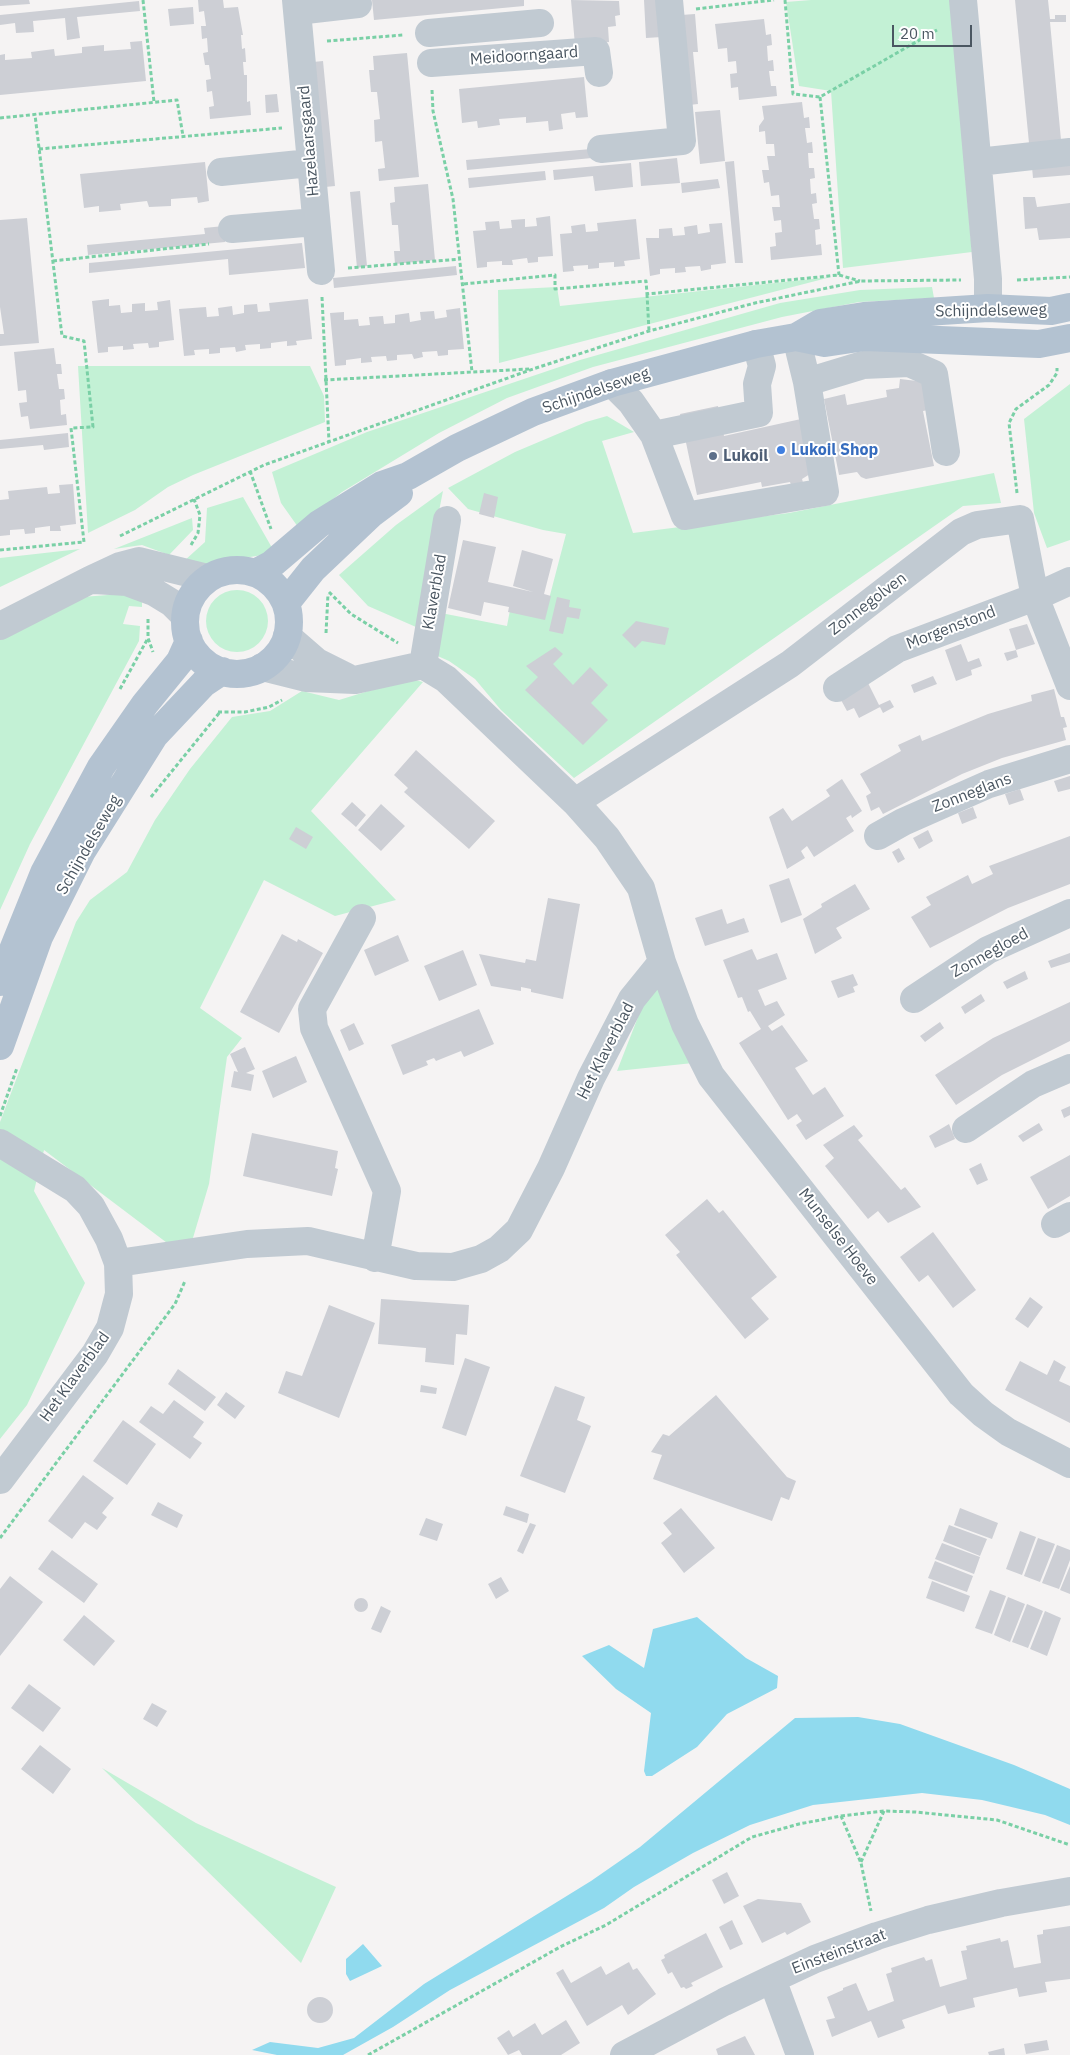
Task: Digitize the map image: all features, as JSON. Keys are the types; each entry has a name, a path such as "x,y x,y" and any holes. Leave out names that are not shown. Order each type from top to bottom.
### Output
{"main road":[{"name":"Schijndelseweg","path":"255,573 272,564 319,524 382,485 408,476 457,448 533,412 612,383 756,344 796,337 820,323 864,316 988,308 1061,309"},
{"path":"940,342 958,329 976,330 983,328 988,321 988,308"},
{"name":"Schijndelseweg","path":"796,337 825,343 865,337 940,342 1039,344 1062,340"},
{"name":"Schijndelseweg","path":"286,603 313,569 371,514 398,494 408,476"},
{"path":"231,570 255,573 274,584 286,603 289,625 287,636 282,649 262,667 249,672 222,671 202,660 187,629 192,595 208,578 231,570"},
{"name":"Schijndelseweg","path":"0,982 44,873 101,767 145,704 180,662 187,629"},
{"name":"Schijndelseweg","path":"0,1046 39,937 82,851 154,736 204,683 222,671"}],"street":[{"path":"963,0 988,279 988,308"},
{"path":"296,5 358,4"},
{"name":"Hazelaarsgaard","path":"296,5 321,270"},
{"path":"601,149 682,142 670,6"},
{"path":"429,32 538,12 543,55"},
{"name":"Meidoorngaard","path":"431,63 596,51 599,73"},
{"path":"978,162 1070,152"},
{"path":"221,172 310,163"},
{"path":"232,230 316,222"},
{"path":"612,383 631,402 654,434 685,516 825,492 807,382 796,337"},
{"path":"654,434 759,413 758,384 762,366 756,344"},
{"path":"807,382 863,365 909,363 934,374 946,452"},
{"path":"1020,519 1035,597 1070,686"},
{"name":"Zonnegolven","path":"575,802 790,664 961,532 978,525 1020,519"},
{"name":"Klaverblad","path":"422,665 447,520"},
{"path":"0,626 90,580 120,566 139,561 208,578"},
{"path":"90,580 128,582 154,592 172,603 187,629"},
{"name":"Morgenstond","path":"837,688 897,649 1035,597 1070,581"},
{"path":"287,636 317,662 355,680"},
{"path":"262,667 306,678 355,680 422,665 446,679 575,802 607,838 641,888 662,962"},
{"name":"Zonneglans","path":"878,836 928,810 989,784 1070,759"},
{"name":"Zonnegloed","path":"914,999 988,950 1070,913"},
{"path":"362,918 312,1009 314,1028 387,1191 375,1258"},
{"name":"Het Klaverblad","path":"118,1263 247,1244 308,1241 416,1266 453,1267 487,1256 499,1249 519,1230 547,1177 591,1078 632,999 662,962"},
{"name":"Munselse Hoeve","path":"662,962 685,1024 711,1076 944,1374 983,1414 1008,1432 1070,1464"},
{"path":"966,1129 1033,1084 1070,1068"},
{"name":"Het Klaverblad","path":"0,1143 75,1190 91,1206 109,1239 118,1263 119,1294 110,1328 95,1354 0,1480"},
{"name":"Einsteinstraat","path":"624,2055 772,1979 815,1959 877,1936 1001,1902 1070,1891"},
{"path":"772,1979 800,2055"}],"path":[{"path":"143,0 154,102"},
{"path":"670,6 774,0"},
{"path":"785,0 793,94 820,97 937,30"},
{"path":"300,43 429,32"},
{"path":"431,63 433,111 453,199 464,284 472,372"},
{"path":"820,97 839,275"},
{"path":"0,118 177,100 183,136"},
{"path":"0,550 84,542 71,428 93,427 84,341 62,336 35,115"},
{"path":"39,149 308,125"},
{"path":"53,261 233,242 232,230"},
{"path":"329,442 324,380 321,270 461,259"},
{"path":"647,294 839,275 861,281"},
{"path":"464,284 555,276 555,289 646,281 649,332"},
{"name":"Schijndelseweg","path":"1061,309 1049,278 1070,277"},
{"path":"1020,519 1009,423 1016,409 1049,385 1057,374 1062,340"},
{"path":"324,380 532,369"},
{"path":"194,499 250,471"},
{"path":"328,591 352,614 406,648 422,665"},
{"path":"118,692 148,638"},
{"path":"165,779 220,712 245,712 270,707 288,697 306,678"},
{"path":"0,1538 146,1343 181,1293 187,1275 184,1253"},
{"path":"861,1863 884,1812"},
{"path":"368,2055 560,1947 606,1926 752,1837 799,1824 842,1816 884,1812 915,1812 997,1820 1070,1846"},
{"path":"842,1816 861,1863 877,1936"}],"green space":[{"path":"811,0 950,0 972,252 843,268 831,91 799,86 786,2"},
{"path":"831,277 499,363 498,290 557,287 560,306"},
{"path":"932,287 934,298 859,302 782,317 593,367 507,398 439,433 342,492 298,527 281,503 272,472 367,432 580,360 780,303 860,290"},
{"path":"78,366 310,366 324,396 325,422 193,475 168,487 135,510 88,533"},
{"path":"1070,384 1070,540 1047,548 1034,513 1024,419"},
{"path":"607,416 634,432 602,441 633,533 789,513 994,473 1001,503 963,506 574,778 501,710 475,679 449,661 433,654 441,613 507,626 510,610 549,599 566,534 543,530 468,509 448,488 515,452 586,422"},
{"path":"443,491 416,627 368,606 339,575 396,525"},
{"path":"243,497 275,553 200,565 184,561 205,542 207,508"},
{"path":"192,518 193,530 169,555 142,545 114,549"},
{"path":"80,549 0,587 0,558"},
{"path":"237,590 249,592 259,599 266,609 268,621 266,633 259,643 249,650 237,652 225,650 215,643 208,633 206,621 208,609 215,599 225,592"},
{"path":"121,594 142,598 142,607 129,606 123,624 140,626 139,641 30,844 0,910 0,639 82,597"},
{"path":"415,680 423,682 311,811 396,900 335,916 264,880 200,1008 242,1038 227,1057 209,1184 187,1258 44,1150 34,1191 85,1283 27,1405 0,1439 0,1122 76,922 90,900 127,872 155,820 190,769 232,717 270,711 302,691 339,700 388,685"},
{"path":"654,976 693,1063 617,1071"},
{"path":"102,1768 196,1823 336,1887 301,1963"}],"water":[{"path":"697,1617 746,1658 778,1676 777,1688 727,1714 697,1747 652,1776 646,1776 644,1771 651,1713 616,1689 582,1656 609,1645 644,1668 653,1629"},
{"path":"858,1717 900,1724 1014,1765 1070,1789 1070,1825 1045,1815 982,1800 922,1793 813,1805 750,1825 693,1853 634,1887 604,1908 450,1990 393,2027 343,2055 277,2055 252,2050 270,2042 318,2048 354,2038 424,1984 591,1881 640,1847 795,1718"},
{"path":"363,1944 382,1966 350,1981 346,1974 346,1959"}],"building":[{"path":"0,0 29,0 30,4 0,6"},
{"path":"198,0 223,0 224,8 238,7 243,35 241,35 242,49 245,48 246,62 243,62 244,75 247,75 247,102 250,101 251,115 210,119 209,107 214,106 212,91 207,92 206,80 211,79 209,65 205,65 203,53 208,52 207,38 202,39 201,26 206,26 204,11 199,12"},
{"path":"372,0 524,0 524,6 374,20"},
{"path":"571,0 619,1 620,15 615,16 616,26 608,27 609,42 575,45"},
{"path":"644,0 658,0 662,37 646,38"},
{"path":"1015,0 1048,0 1050,19 1055,19 1055,15 1066,15 1066,22 1050,22 1061,140 1029,143"},
{"path":"139,1 140,11 77,17 80,38 67,40 65,18 33,21 34,32 16,33 15,23 0,25 0,15"},
{"path":"193,7 194,24 170,26 168,9"},
{"path":"695,14 698,52 693,52 698,104 689,105 681,15"},
{"path":"764,19 766,35 771,34 772,45 767,46 768,61 773,60 774,71 769,71 771,86 776,86 777,96 739,100 738,87 731,88 730,74 737,73 736,61 728,62 727,48 718,49 715,24"},
{"path":"142,41 146,81 0,95 0,55 5,54 5,60 32,58 31,52 54,49 55,56 82,53 82,47 104,45 104,51 131,49 130,42"},
{"path":"407,53 419,177 379,181 378,169 385,168 382,141 375,142 374,120 380,119 377,92 371,92 369,70 374,70 373,56"},
{"path":"323,61 335,186 325,187 313,62"},
{"path":"584,77 588,117 576,118 575,112 561,114 563,129 549,131 548,121 526,123 526,117 499,119 500,125 478,128 477,121 462,123 459,89"},
{"path":"277,94 279,112 266,113 265,95"},
{"path":"802,102 804,118 809,117 810,128 805,128 807,143 812,142 813,153 808,153 809,168 814,168 815,178 810,179 811,194 816,193 817,203 812,204 814,219 819,219 820,229 815,230 816,245 821,244 822,255 771,260 770,247 776,246 775,233 782,232 781,220 774,221 772,207 780,207 779,195 771,196 769,182 764,183 762,170 769,170 767,156 775,156 774,144 766,144 765,131 759,132 759,126 764,119 762,106"},
{"path":"720,110 725,161 700,164 695,112"},
{"path":"591,149 592,158 467,170 466,160"},
{"path":"677,158 680,183 641,186 639,162"},
{"path":"734,161 743,263 735,263 725,162"},
{"path":"205,162 209,201 198,203 197,197 171,199 171,206 149,207 147,201 120,204 121,210 99,212 99,206 84,208 80,174"},
{"path":"631,163 633,187 595,191 593,176 554,180 553,170"},
{"path":"1070,164 1070,175 1033,178 1032,167"},
{"path":"545,171 546,180 469,188 468,178"},
{"path":"718,179 720,188 682,193 681,183"},
{"path":"428,184 435,260 395,264 394,251 400,251 398,225 392,225 390,203 395,202 394,187"},
{"path":"360,191 367,266 357,268 350,192"},
{"path":"1023,197 1035,197 1037,207 1070,203 1070,238 1039,240 1037,228 1025,229"},
{"path":"550,216 553,256 538,257 538,262 528,263 527,258 512,260 513,265 502,265 502,261 487,262 487,267 477,268 473,231 486,230 485,222 499,221 500,229 512,228 511,220 525,219 525,227 537,226 536,218"},
{"path":"27,218 39,343 0,346 0,334 4,334 0,307 0,220"},
{"path":"636,219 640,259 624,261 625,266 614,267 614,262 599,263 599,268 588,269 588,265 573,266 574,271 563,272 560,234 572,233 571,226 585,224 586,232 598,231 597,223"},
{"path":"722,223 726,263 711,265 711,269 701,271 700,266 685,267 686,272 675,273 675,268 660,269 660,274 650,276 646,238 659,238 659,229 672,228 673,236 685,235 684,227 697,225 698,234 710,232 709,224"},
{"path":"224,226 225,242 88,255 87,245 205,234 204,228"},
{"path":"302,243 305,268 229,275 228,259 89,273 89,263"},
{"path":"456,266 457,275 334,288 333,278"},
{"path":"109,299 109,306 120,305 121,313 132,312 132,304 145,303 145,311 158,310 157,302 170,300 174,340 159,342 159,347 149,348 148,343 133,344 134,349 123,350 123,346 108,347 108,352 98,353 92,301"},
{"path":"308,299 312,339 296,341 297,345 287,346 287,341 271,343 271,348 260,349 260,344 245,345 246,350 236,352 235,347 220,348 220,353 209,354 209,349 194,350 195,355 184,356 179,309 206,307 207,317 219,316 218,308 232,306 233,315 244,313 244,305 257,304 258,312 270,311 269,303"},
{"path":"460,308 464,349 448,350 448,355 438,356 437,351 422,352 423,357 414,359 412,354 397,355 397,360 387,361 386,356 371,357 372,362 361,363 361,358 346,360 346,365 335,366 330,313 344,312 344,320 358,319 359,326 370,325 369,317 383,316 384,324 395,323 395,315 409,313 410,322 421,320 420,312 434,311 435,319 447,317 446,310"},
{"path":"54,348 56,364 61,364 62,374 57,374 59,389 64,389 65,399 60,400 61,415 66,414 67,425 30,429 28,416 21,417 19,403 27,402 26,390 18,391 14,352"},
{"path":"900,379 917,381 924,384 928,410 923,411 934,466 866,479 857,472 839,475 824,399 845,394 847,405 887,397 886,390 899,388"},
{"path":"718,406 724,436 801,419 810,474 802,479 804,486 792,488 790,482 762,487 761,482 697,495 680,414"},
{"path":"68,433 69,447 44,450 43,445 0,449 0,440"},
{"path":"73,484 76,524 60,526 61,531 50,531 50,526 35,528 35,533 25,534 24,529 10,530 10,535 0,536 0,500 9,499 8,491 47,487 48,494 60,493 59,485"},
{"path":"484,493 498,497 494,518 479,514"},
{"path":"463,540 496,547 488,582 533,592 513,586 522,550 553,559 544,594 551,596 545,620 508,612 509,607 484,602 481,616 448,608"},
{"path":"557,597 570,600 569,607 581,609 579,619 567,617 563,634 549,631"},
{"path":"636,621 669,628 665,645 642,641 635,648 622,635"},
{"path":"1027,624 1035,644 1016,650 1009,629"},
{"path":"961,644 968,662 979,658 982,666 971,670 972,675 956,681 945,650"},
{"path":"555,647 563,654 553,664 573,685 590,667 608,685 591,703 608,720 583,745 525,690 538,677 526,666"},
{"path":"1016,650 1018,657 1007,661 1004,653"},
{"path":"933,676 937,684 914,693 911,685"},
{"path":"868,683 880,707 859,718 854,708 847,711 841,700"},
{"path":"1054,689 1061,717 1064,717 1067,727 1063,728 1066,740 1002,758 962,774 883,814 879,807 871,811 866,796 871,793 860,774 901,751 898,745 920,735 922,741 988,714 1032,701 1031,695"},
{"path":"890,700 894,707 883,713 879,705"},
{"path":"416,750 495,821 469,849 404,792 408,788 394,775"},
{"path":"1070,776 1070,789 1058,792 1054,781"},
{"path":"842,779 862,811 852,818 851,815 846,818 854,831 814,857 807,846 801,851 805,858 787,869 769,817 783,808 792,821 830,796 826,790"},
{"path":"1020,789 1024,800 1009,805 1005,794"},
{"path":"352,802 366,815 356,827 341,814"},
{"path":"381,804 405,826 381,851 358,830"},
{"path":"973,807 977,818 962,824 958,813"},
{"path":"296,827 313,837 306,849 289,839"},
{"path":"928,830 933,841 919,849 913,838"},
{"path":"1070,836 1070,884 1008,908 930,948 911,917 931,905 926,897 968,875 972,884 993,874 989,866"},
{"path":"899,848 905,859 898,863 892,852"},
{"path":"789,878 802,915 781,923 769,885"},
{"path":"855,884 870,909 836,928 842,938 815,954 803,919 822,907 821,904"},
{"path":"548,898 580,904 563,999 531,992 531,989 521,987 521,991 491,986 479,954 525,963 526,959 536,961"},
{"path":"722,909 727,924 744,918 749,932 705,946 695,918"},
{"path":"282,934 297,942 298,939 323,953 279,1033 240,1012"},
{"path":"398,935 409,961 375,976 364,950"},
{"path":"752,949 757,960 777,953 787,979 758,990 765,1006 777,1001 785,1015 768,1026 772,1031 782,1025 808,1061 795,1068 813,1095 825,1087 844,1116 806,1140 796,1125 802,1121 797,1114 788,1120 739,1043 761,1029 750,1011 748,1012 742,997 738,998 723,960"},
{"path":"463,950 477,985 439,1001 424,966"},
{"path":"1070,953 1070,962 1051,968 1048,961"},
{"path":"1025,971 1028,979 1007,989 1003,982"},
{"path":"853,974 858,985 853,987 855,992 838,998 831,981"},
{"path":"981,994 985,1001 965,1014 961,1007"},
{"path":"1070,1002 1070,1041 1002,1075 956,1105 935,1075 993,1038"},
{"path":"479,1009 494,1044 464,1057 461,1051 436,1061 434,1058 426,1061 428,1065 403,1075 391,1045"},
{"path":"940,1022 944,1028 925,1042 920,1036"},
{"path":"354,1023 364,1044 349,1051 340,1030"},
{"path":"245,1047 255,1069 246,1073 254,1075 251,1091 231,1087 234,1071 238,1072 230,1054"},
{"path":"296,1056 307,1082 273,1098 262,1071"},
{"path":"1070,1106 1070,1115 1064,1118 1061,1110"},
{"path":"1039,1123 1043,1130 1023,1142 1018,1136"},
{"path":"949,1124 955,1139 935,1148 929,1136"},
{"path":"854,1125 863,1136 858,1140 901,1190 905,1187 921,1207 888,1223 878,1211 868,1219 825,1166 834,1158 823,1145"},
{"path":"252,1133 338,1151 335,1168 338,1169 332,1196 243,1176"},
{"path":"1070,1155 1070,1196 1048,1209 1030,1177"},
{"path":"981,1163 988,1180 977,1185 969,1169"},
{"path":"707,1199 719,1213 723,1210 777,1277 751,1298 769,1319 745,1339 676,1255 680,1252 665,1235"},
{"path":"933,1232 976,1290 953,1308 928,1275 919,1282 900,1257"},
{"path":"1030,1297 1043,1307 1028,1328 1015,1319"},
{"path":"381,1299 469,1305 467,1335 456,1334 454,1365 425,1362 426,1348 378,1344"},
{"path":"329,1305 375,1323 339,1418 278,1393 286,1371 302,1376"},
{"path":"465,1358 490,1367 466,1436 442,1428"},
{"path":"1054,1360 1066,1367 1059,1381 1070,1386 1070,1423 1005,1390 1020,1361 1047,1375"},
{"path":"178,1369 216,1397 205,1411 168,1384"},
{"path":"421,1385 437,1388 436,1394 420,1392"},
{"path":"555,1386 585,1397 577,1420 591,1426 565,1493 520,1476"},
{"path":"226,1392 245,1406 235,1419 217,1405"},
{"path":"716,1395 787,1477 796,1481 789,1500 781,1497 772,1521 653,1479 662,1455 651,1452 663,1434 669,1436"},
{"path":"174,1400 204,1422 193,1437 202,1443 190,1459 139,1422 151,1406 163,1414"},
{"path":"123,1420 156,1444 127,1485 93,1461"},
{"path":"83,1475 114,1498 102,1513 107,1517 97,1530 85,1522 72,1539 48,1521"},
{"path":"158,1502 183,1515 177,1528 151,1515"},
{"path":"506,1506 529,1514 527,1523 503,1515"},
{"path":"681,1508 715,1548 684,1573 661,1543 672,1534 663,1523"},
{"path":"960,1508 998,1523 992,1539 954,1525"},
{"path":"426,1518 443,1524 437,1541 419,1535"},
{"path":"530,1523 536,1525 523,1554 517,1551"},
{"path":"949,1525 987,1539 980,1556 943,1541"},
{"path":"1020,1531 1036,1537 1022,1575 1006,1569"},
{"path":"1038,1538 1055,1544 1040,1582 1024,1576"},
{"path":"942,1543 980,1557 974,1574 935,1559"},
{"path":"1057,1545 1070,1550 1070,1560 1059,1589 1042,1583"},
{"path":"52,1550 98,1584 84,1603 38,1569"},
{"path":"935,1561 973,1576 967,1592 928,1578"},
{"path":"1070,1566 1070,1594 1060,1590"},
{"path":"10,1576 43,1602 0,1656 0,1589"},
{"path":"501,1577 509,1591 496,1599 488,1584"},
{"path":"932,1581 970,1596 964,1612 926,1598"},
{"path":"990,1590 1006,1596 992,1634 975,1628"},
{"path":"1008,1597 1025,1604 1010,1642 994,1635"},
{"path":"361,1598 366,1600 368,1605 366,1610 361,1612 356,1610 354,1605 356,1600"},
{"path":"1027,1604 1043,1611 1028,1648 1012,1642"},
{"path":"381,1606 391,1611 381,1633 371,1629"},
{"path":"1045,1611 1061,1618 1047,1656 1030,1649"},
{"path":"84,1615 115,1641 94,1666 63,1640"},
{"path":"29,1684 61,1708 43,1732 11,1708"},
{"path":"152,1703 167,1711 157,1727 143,1719"},
{"path":"40,1745 71,1769 53,1794 21,1769"},
{"path":"727,1872 739,1896 724,1904 712,1880"},
{"path":"758,1899 801,1903 811,1922 787,1935 785,1932 762,1943 743,1906"},
{"path":"732,1920 743,1944 730,1950 719,1927"},
{"path":"1070,1926 1070,1979 1045,1982 1047,1992 1019,1997 1017,1988 973,1998 975,2007 948,2014 945,2005 902,2020 905,2028 878,2038 871,2021 832,2037 826,2020 835,2018 827,1997 843,1990 843,1988 856,1983 868,2011 894,2001 886,1974 892,1972 891,1968 924,1957 926,1961 932,1959 940,1987 967,1979 961,1951 967,1950 966,1946 1000,1938 1001,1942 1008,1940 1014,1968 1041,1963 1037,1935 1043,1934 1043,1930"},
{"path":"706,1933 723,1967 691,1983 693,1986 686,1989 684,1987 681,1988 672,1972 668,1974 661,1960 665,1958 664,1955"},
{"path":"629,1962 633,1970 637,1968 656,1994 628,2015 622,2005 587,2026 556,1973 563,1969 571,1983 601,1966 606,1975"},
{"path":"320,1997 329,2001 333,2010 329,2019 320,2023 311,2019 307,2010 311,2001"},
{"path":"566,2020 580,2043 561,2055 522,2055 519,2050 508,2055 497,2038 509,2030 513,2037 535,2023 542,2035"},
{"path":"745,2036 755,2055 718,2055 716,2049"},
{"path":"1047,2040 1049,2050 1026,2054 1024,2044"},
{"path":"1004,2048 1005,2055 989,2055 988,2052"}],"place":[{"name":"Lukoil Shop","path":"781,450"},
{"name":"Lukoil","path":"713,456"}]}
